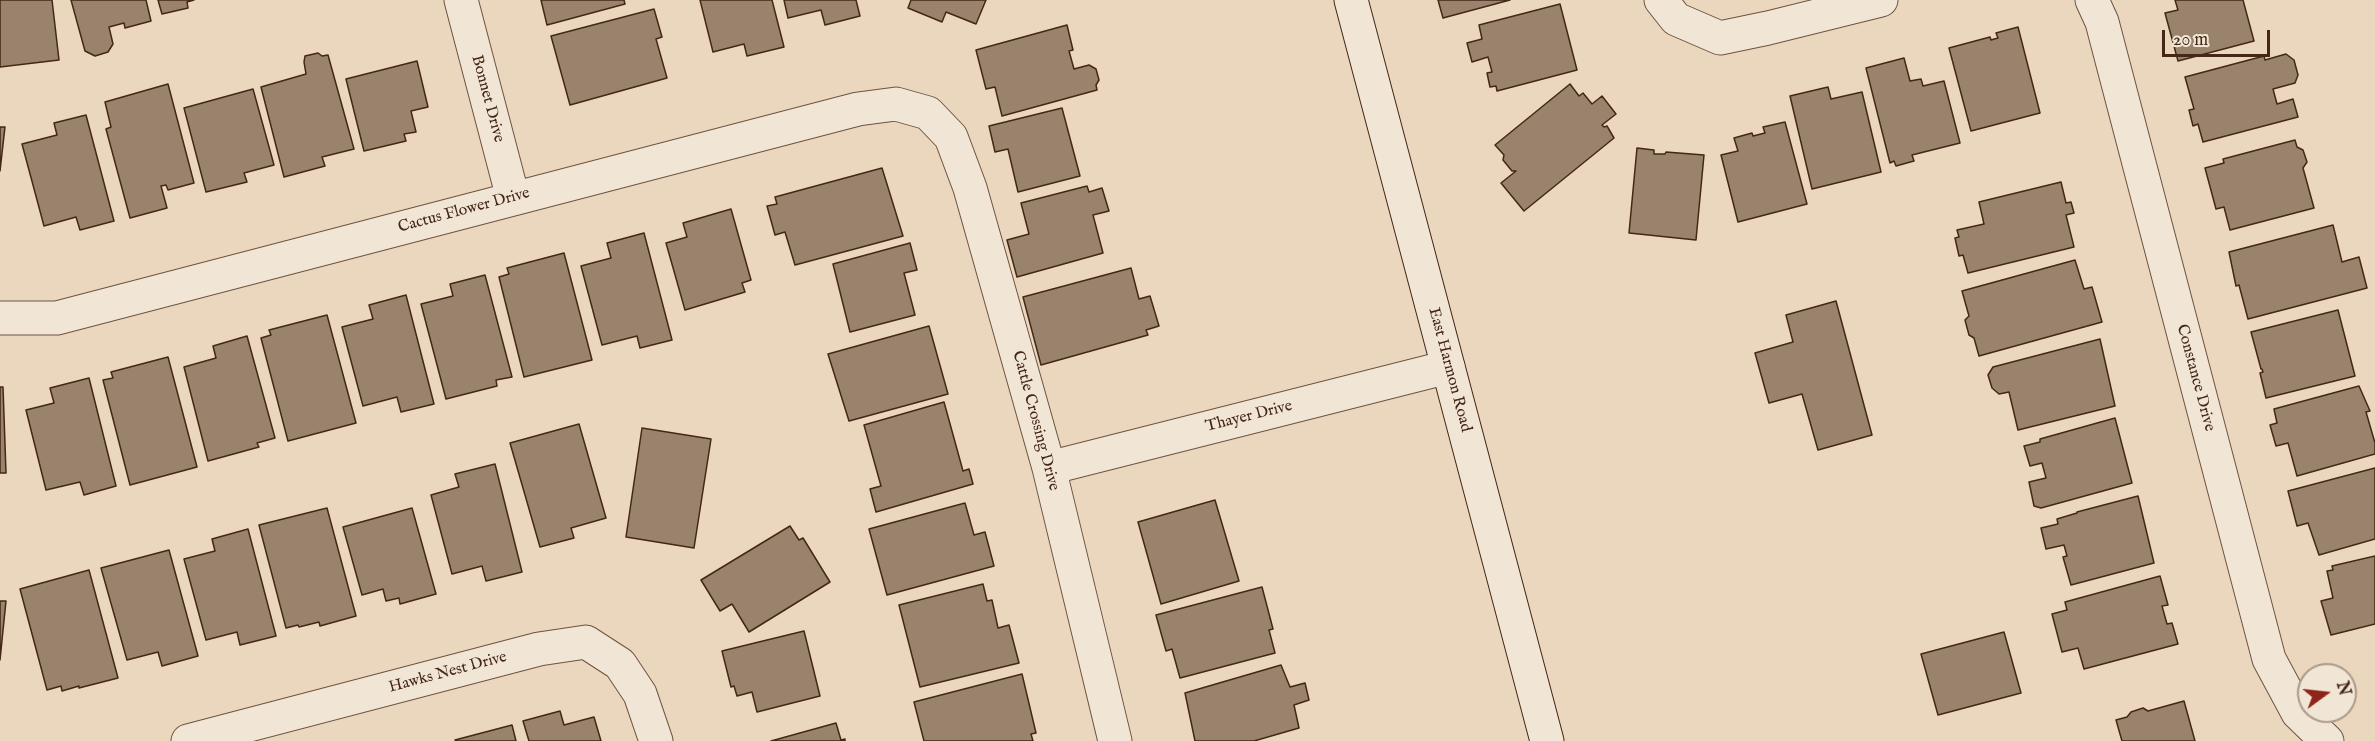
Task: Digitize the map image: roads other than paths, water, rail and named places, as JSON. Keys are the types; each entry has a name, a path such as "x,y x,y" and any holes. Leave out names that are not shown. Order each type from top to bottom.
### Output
{"street":[{"name":"Bonnet Drive","path":"461,0 513,198"},
{"name":"East Harmon Road","path":"1351,0 1547,741"},
{"path":"1661,0 1676,19 1720,38 1881,0"},
{"name":"Constance Drive","path":"2092,0 2102,22 2269,659 2298,713 2327,741"},
{"name":"Cactus Flower Drive","path":"0,318 57,318 858,109 896,104 928,113"},
{"name":"Cattle Crossing Drive","path":"928,113 951,137 970,188 1049,468 1115,741"},
{"name":"Thayer Drive","path":"1049,468 1448,367"},
{"name":"Hawks Nest Drive","path":"188,741 539,649 586,642 620,664 640,694 656,741"}]}
